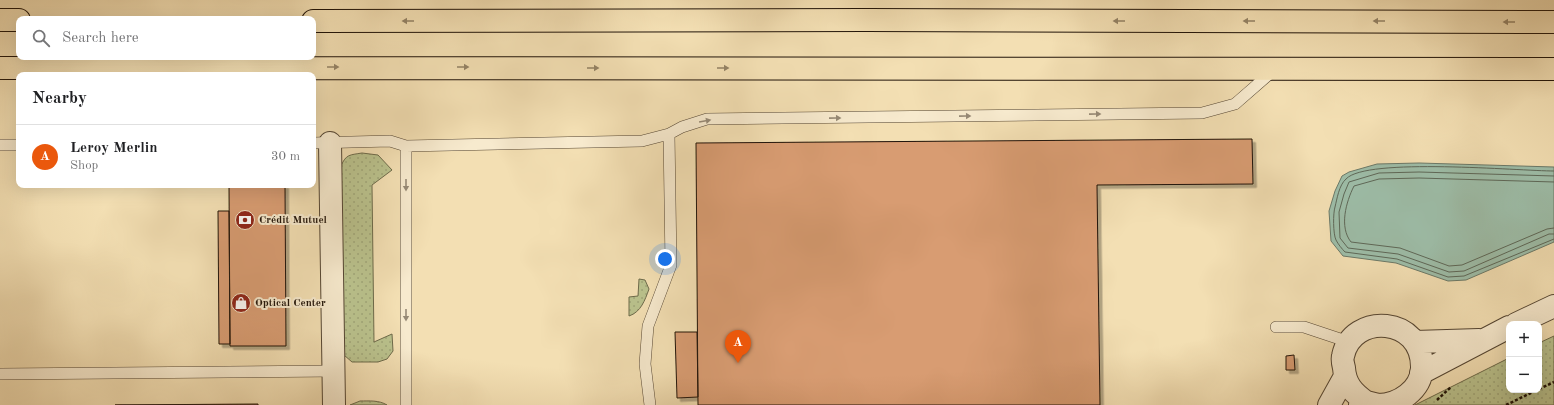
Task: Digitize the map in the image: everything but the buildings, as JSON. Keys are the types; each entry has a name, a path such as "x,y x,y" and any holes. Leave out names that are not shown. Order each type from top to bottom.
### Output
{"highway":[{"path":"0,20 16,20"},
{"path":"316,21 938,20 1554,22"},
{"path":"0,68 1554,69"}],"street":[{"path":"322,143 334,371 334,405"},
{"path":"1522,321 1554,306"},
{"path":"1329,405 1344,378 1343,356 1349,342 1361,331 1377,325 1395,327 1407,333 1416,342 1422,358 1419,381 1408,396 1394,403 1378,405 1363,403 1344,378"},
{"path":"1421,373 1506,329"},
{"path":"1416,342 1484,340"}],"lane":[{"path":"322,143 390,141 406,146 642,142 669,134 682,127 707,120 1202,113 1235,104 1276,68"},
{"path":"650,405 645,364 648,326 671,265 669,134"},
{"path":"0,145 16,145"},
{"path":"406,146 406,405"},
{"path":"1276,327 1304,327 1349,342"},
{"path":"0,374 334,371"}],"path":[{"path":"1542,388 1554,382"},
{"path":"1506,405 1532,393"}],"green space":[{"path":"362,153 378,155 392,170 372,185 374,342 392,334 393,351 387,359 378,362 352,362 344,355 341,344 341,166 347,157"},
{"path":"639,279 645,280 649,289 640,309 629,316 629,297 638,296"},
{"path":"1554,336 1554,405 1415,405 1506,360 1506,393 1542,393 1542,342"},
{"path":"360,401 384,403 387,405 350,405"}],"water":[{"path":"1419,163 1554,167 1554,242 1466,280 1448,281 1396,263 1343,256 1331,241 1329,211 1335,191 1342,176 1349,172 1377,164"}],"place":[{"name":"Crédit Mutuel","path":"245,220"},
{"name":"Optical Center","path":"241,303"},
{"name":"Leroy Merlin","path":"738,363"}]}
